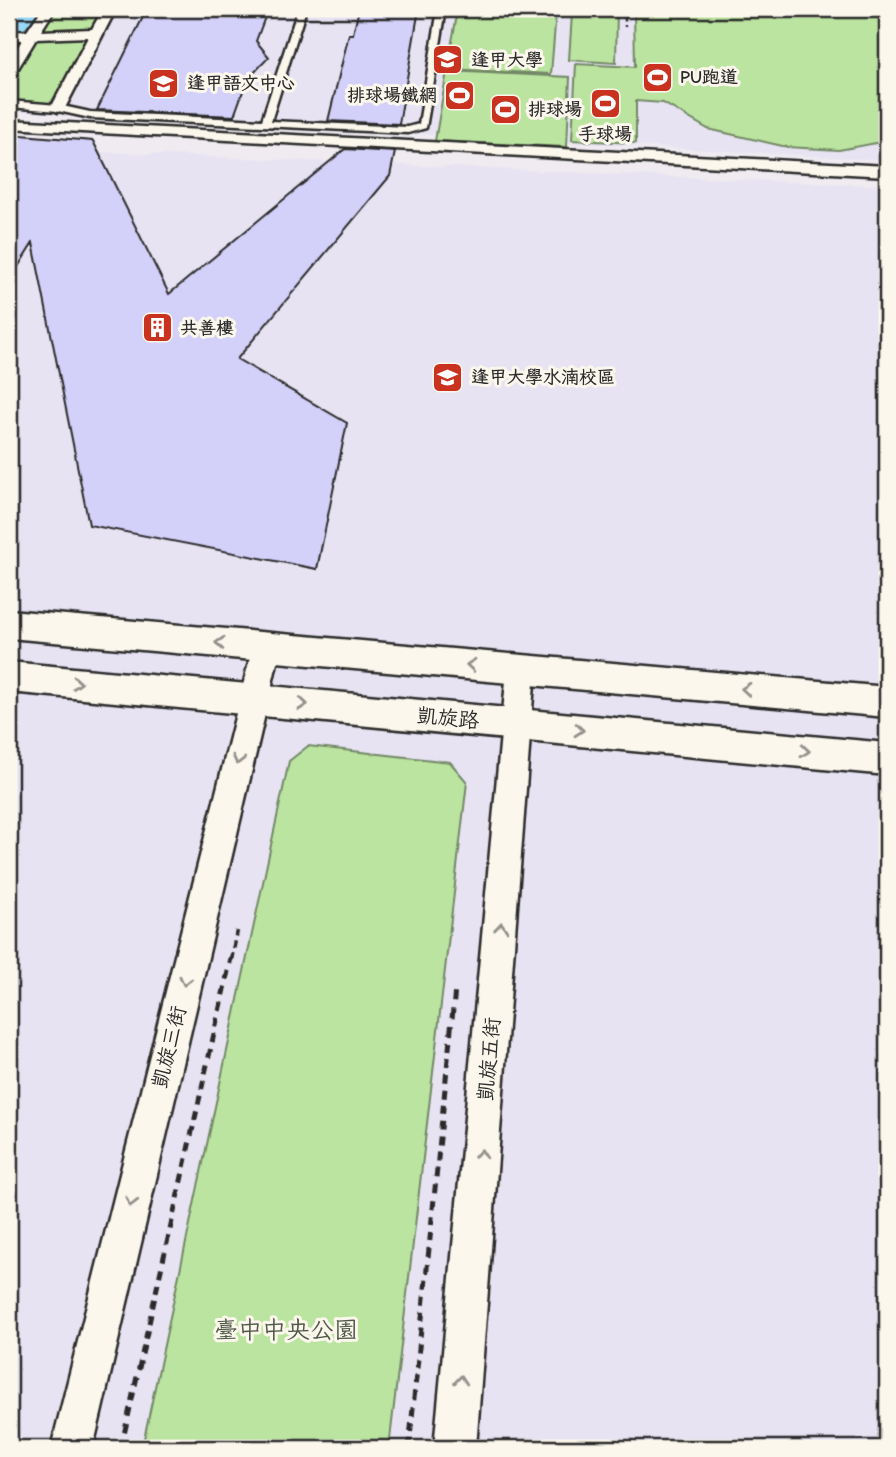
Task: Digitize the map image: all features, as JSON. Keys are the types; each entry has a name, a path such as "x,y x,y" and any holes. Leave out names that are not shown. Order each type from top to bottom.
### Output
{"street":[{"path":"9,72 19,36 48,9"},
{"path":"58,108 109,9"},
{"path":"19,36 96,33"},
{"path":"9,124 887,171"},
{"path":"9,624 887,702"},
{"name":"凱旋三街","path":"72,1448 267,646"},
{"name":"凱旋五街","path":"455,1448 522,670"},
{"name":"凱旋路","path":"9,677 887,759"}],"lane":[{"path":"265,124 302,9"},
{"path":"9,104 58,108 90,115 408,130 423,126 442,9"}],"path":[{"path":"625,9 625,27"},
{"path":"121,1448 240,921"},
{"path":"409,1448 455,983"}],"shaded area":[{"name":"逢甲大學","path":"9,9 887,9 887,160 9,111"},
{"path":"9,148 887,186 887,1448 9,1448"}],"green space":[{"path":"9,9 104,9 47,110 9,108"},
{"path":"458,9 617,9 616,63 569,60 572,14 556,13 551,74 447,69"},
{"path":"634,9 887,9 887,141 839,150 787,147 708,129 663,103 636,101 636,143 572,140 576,64 635,67"},
{"name":"排球場","path":"447,71 570,77 567,147 435,141"},
{"name":"臺中中央公園","path":"308,746 450,762 467,782 389,1448 142,1448 289,761"}],"water":[{"path":"9,9 42,9 9,49"}],"building":[{"path":"147,9 268,9 256,41 269,57 247,80 234,116 97,110"},
{"path":"359,9 419,9 399,124 328,121 349,34 353,34"},
{"name":"共善樓","path":"9,134 93,141 169,294 345,149 395,152 390,176 237,359 347,423 317,569 89,525 33,243 9,281"}],"place":[{"name":"逢甲大學","path":"448,60"},
{"name":"PU跑道","path":"657,77"},
{"name":"逢甲語文中心","path":"164,83"},
{"name":"排球場鐵網","path":"460,95"},
{"name":"手球場","path":"605,103"},
{"name":"排球場","path":"505,109"},
{"name":"共善樓","path":"157,328"},
{"name":"逢甲大學水湳校區","path":"448,377"}]}
